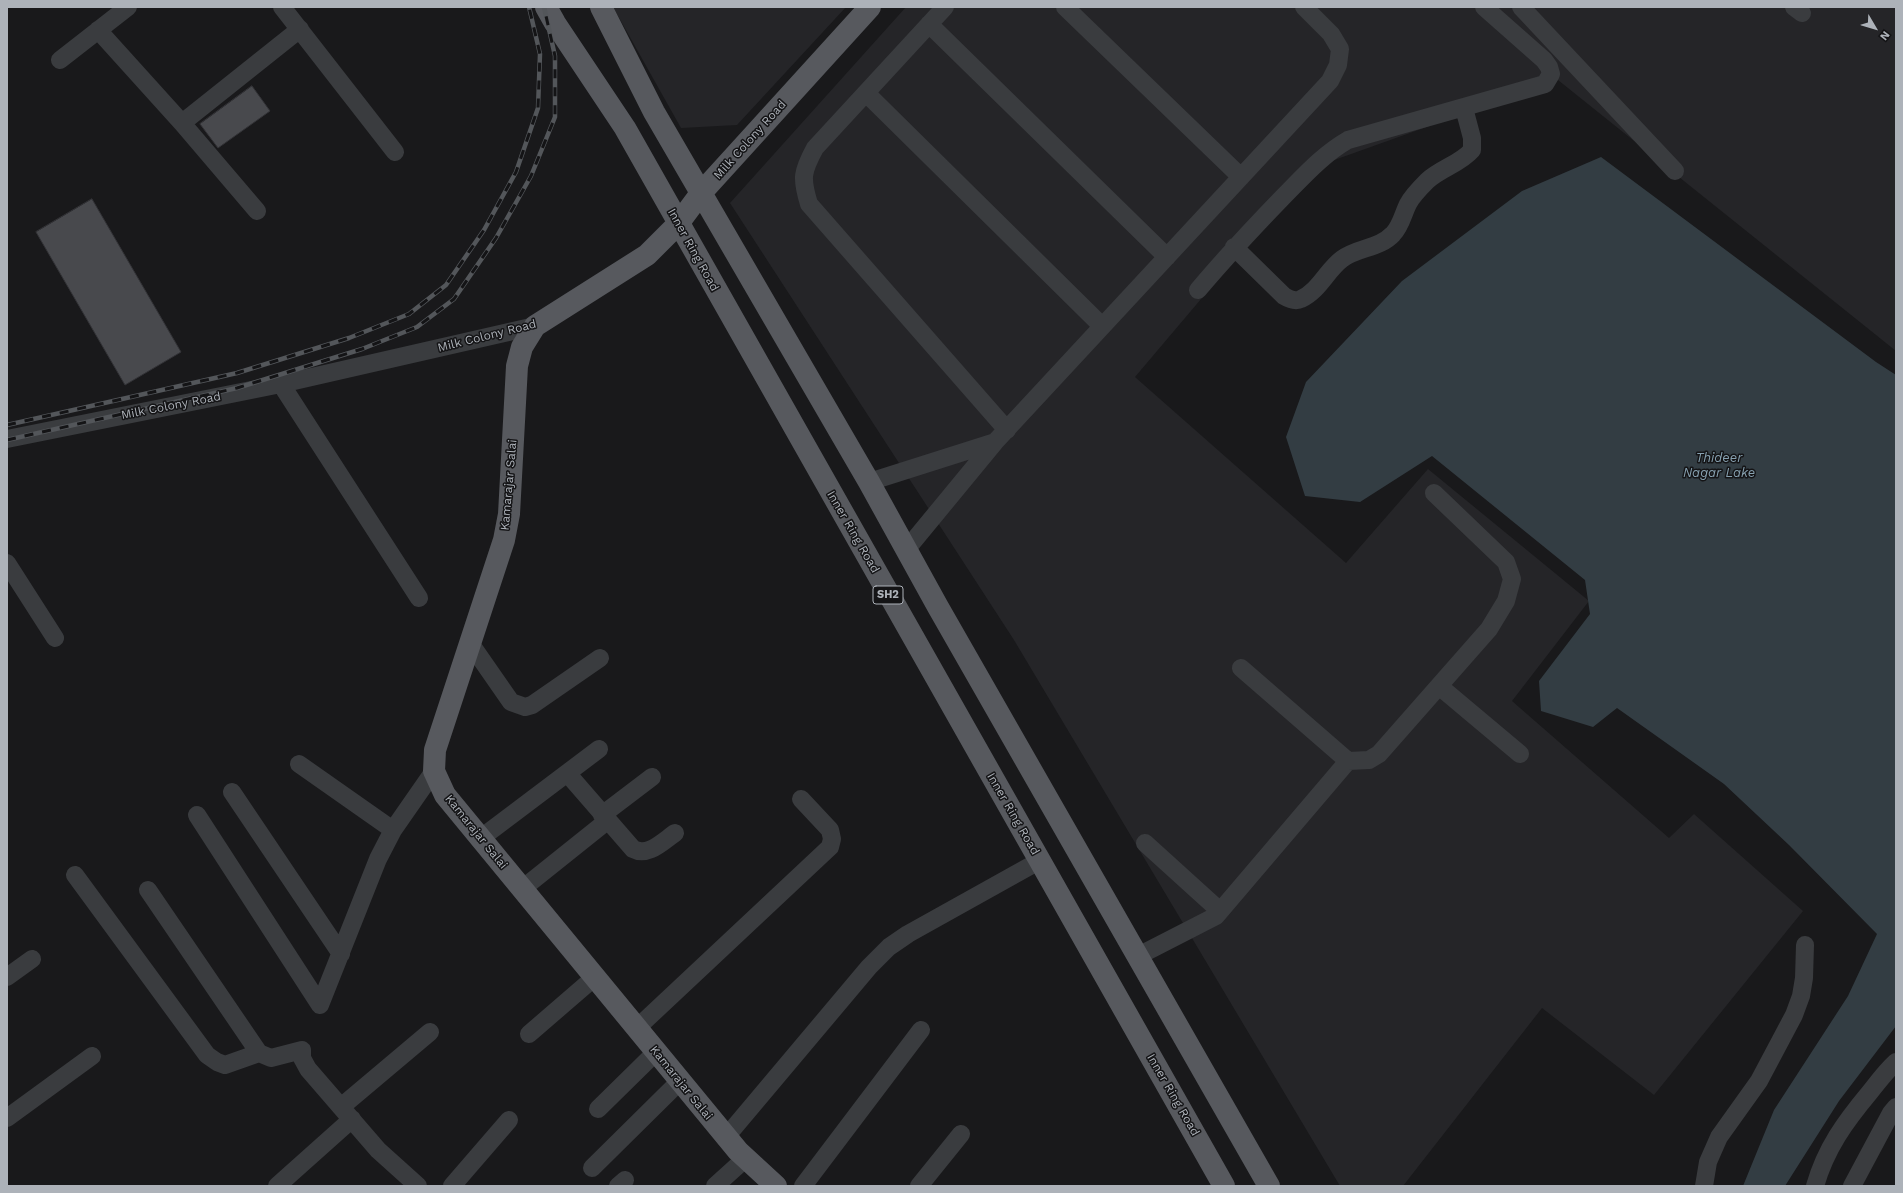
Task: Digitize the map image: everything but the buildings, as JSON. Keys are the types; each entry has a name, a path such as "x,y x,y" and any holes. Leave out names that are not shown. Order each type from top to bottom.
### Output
{"main road":[{"name":"Inner Ring Road","path":"546,7 555,23 625,128 1224,1186"},
{"path":"601,7 654,112 869,482 906,550 1268,1186"},
{"name":"Milk Colony Road","path":"535,326 647,254 678,224 701,193 870,7"},
{"name":"Kamarajar Salai","path":"535,326 522,347 516,366 509,514 504,540 435,750 434,771 445,795 522,889 726,1137 775,1186"}],"street":[{"path":"60,60 128,7"},
{"path":"282,7 395,152"},
{"path":"946,7 814,148 806,165 803,183 809,204 1001,436"},
{"path":"1065,7 1241,177"},
{"path":"906,550 1001,436 1330,81 1338,65 1340,49 1331,34 1304,7"},
{"path":"1198,290 1234,247 1316,164 1348,140 1546,84 1551,74 1549,67 1544,60 1484,7"},
{"path":"1522,7 1675,171"},
{"path":"929,24 1167,257"},
{"path":"182,123 300,29"},
{"path":"98,30 182,123 257,211"},
{"path":"866,93 1102,326"},
{"path":"1234,247 1284,296 1291,300 1299,300 1305,297 1312,292 1340,260 1349,254 1374,247 1386,241 1399,226 1408,203 1417,192 1440,171 1467,156 1472,150 1472,138 1464,108"},
{"name":"Milk Colony Road","path":"7,439 281,384 535,326"},
{"path":"281,384 419,598"},
{"path":"869,482 1001,436"},
{"path":"1241,668 1348,761 1369,760 1380,754 1489,629 1506,601 1512,579 1506,562 1434,493"},
{"path":"7,563 56,638"},
{"path":"470,644 511,702 525,707 532,706 600,658"},
{"path":"1439,686 1520,754"},
{"path":"481,838 599,749"},
{"path":"1138,956 1216,916 1348,761"},
{"path":"299,764 393,830"},
{"path":"197,815 320,1005 378,859 393,830 434,771"},
{"path":"567,773 627,844 640,853 646,852 675,833"},
{"path":"522,889 652,777"},
{"path":"232,792 341,954"},
{"path":"637,1028 830,847 832,839 830,830 801,799"},
{"path":"1145,843 1220,911"},
{"path":"726,1137 868,967 890,947 908,934 1039,861"},
{"path":"75,875 208,1055 216,1062 224,1064 259,1053"},
{"path":"148,890 259,1053 271,1058 302,1050 302,1058 308,1069 378,1150 418,1186"},
{"path":"1704,1186 1708,1162 1719,1137 1758,1081 1794,1015 1802,996 1805,945"},
{"path":"7,977 32,959"},
{"path":"529,1034 595,977"},
{"path":"803,1186 921,1030"},
{"path":"277,1186 347,1113 430,1032"},
{"path":"598,1109 656,1052"},
{"path":"7,1118 92,1056"},
{"path":"1815,1186 1821,1165 1834,1139 1852,1113 1896,1062"},
{"path":"592,1168 680,1081"},
{"path":"1852,1186 1891,1113 1896,1107"},
{"path":"452,1186 509,1120"},
{"path":"919,1186 961,1134"},
{"path":"715,1186 746,1158"}],"shaded area":[{"path":"613,7 846,7 737,125 681,128"},
{"path":"906,7 1896,7 1896,351 1558,80 1312,168 1135,377 1346,563 1428,469 1589,601 1512,701 1669,838 1694,814 1803,911 1654,1095 1542,1008 1403,1186 1340,1186 1014,640 730,203"}],"water":[{"name":"Thideer Nagar Lake","path":"1601,157 1876,362 1896,375 1896,1026 1839,1101 1785,1186 1743,1186 1774,1110 1848,996 1877,934 1789,845 1724,784 1617,708 1593,727 1541,711 1539,681 1590,614 1585,580 1432,456 1360,502 1305,496 1286,437 1306,382 1402,281 1522,191"}],"railway":[{"path":"7,425 237,373 349,338 409,314 446,285 484,230 516,172 538,108 540,54 529,7"},
{"path":"7,440 237,388 362,349 417,327 454,299 496,238 531,176 555,117 555,56 544,7"}]}
